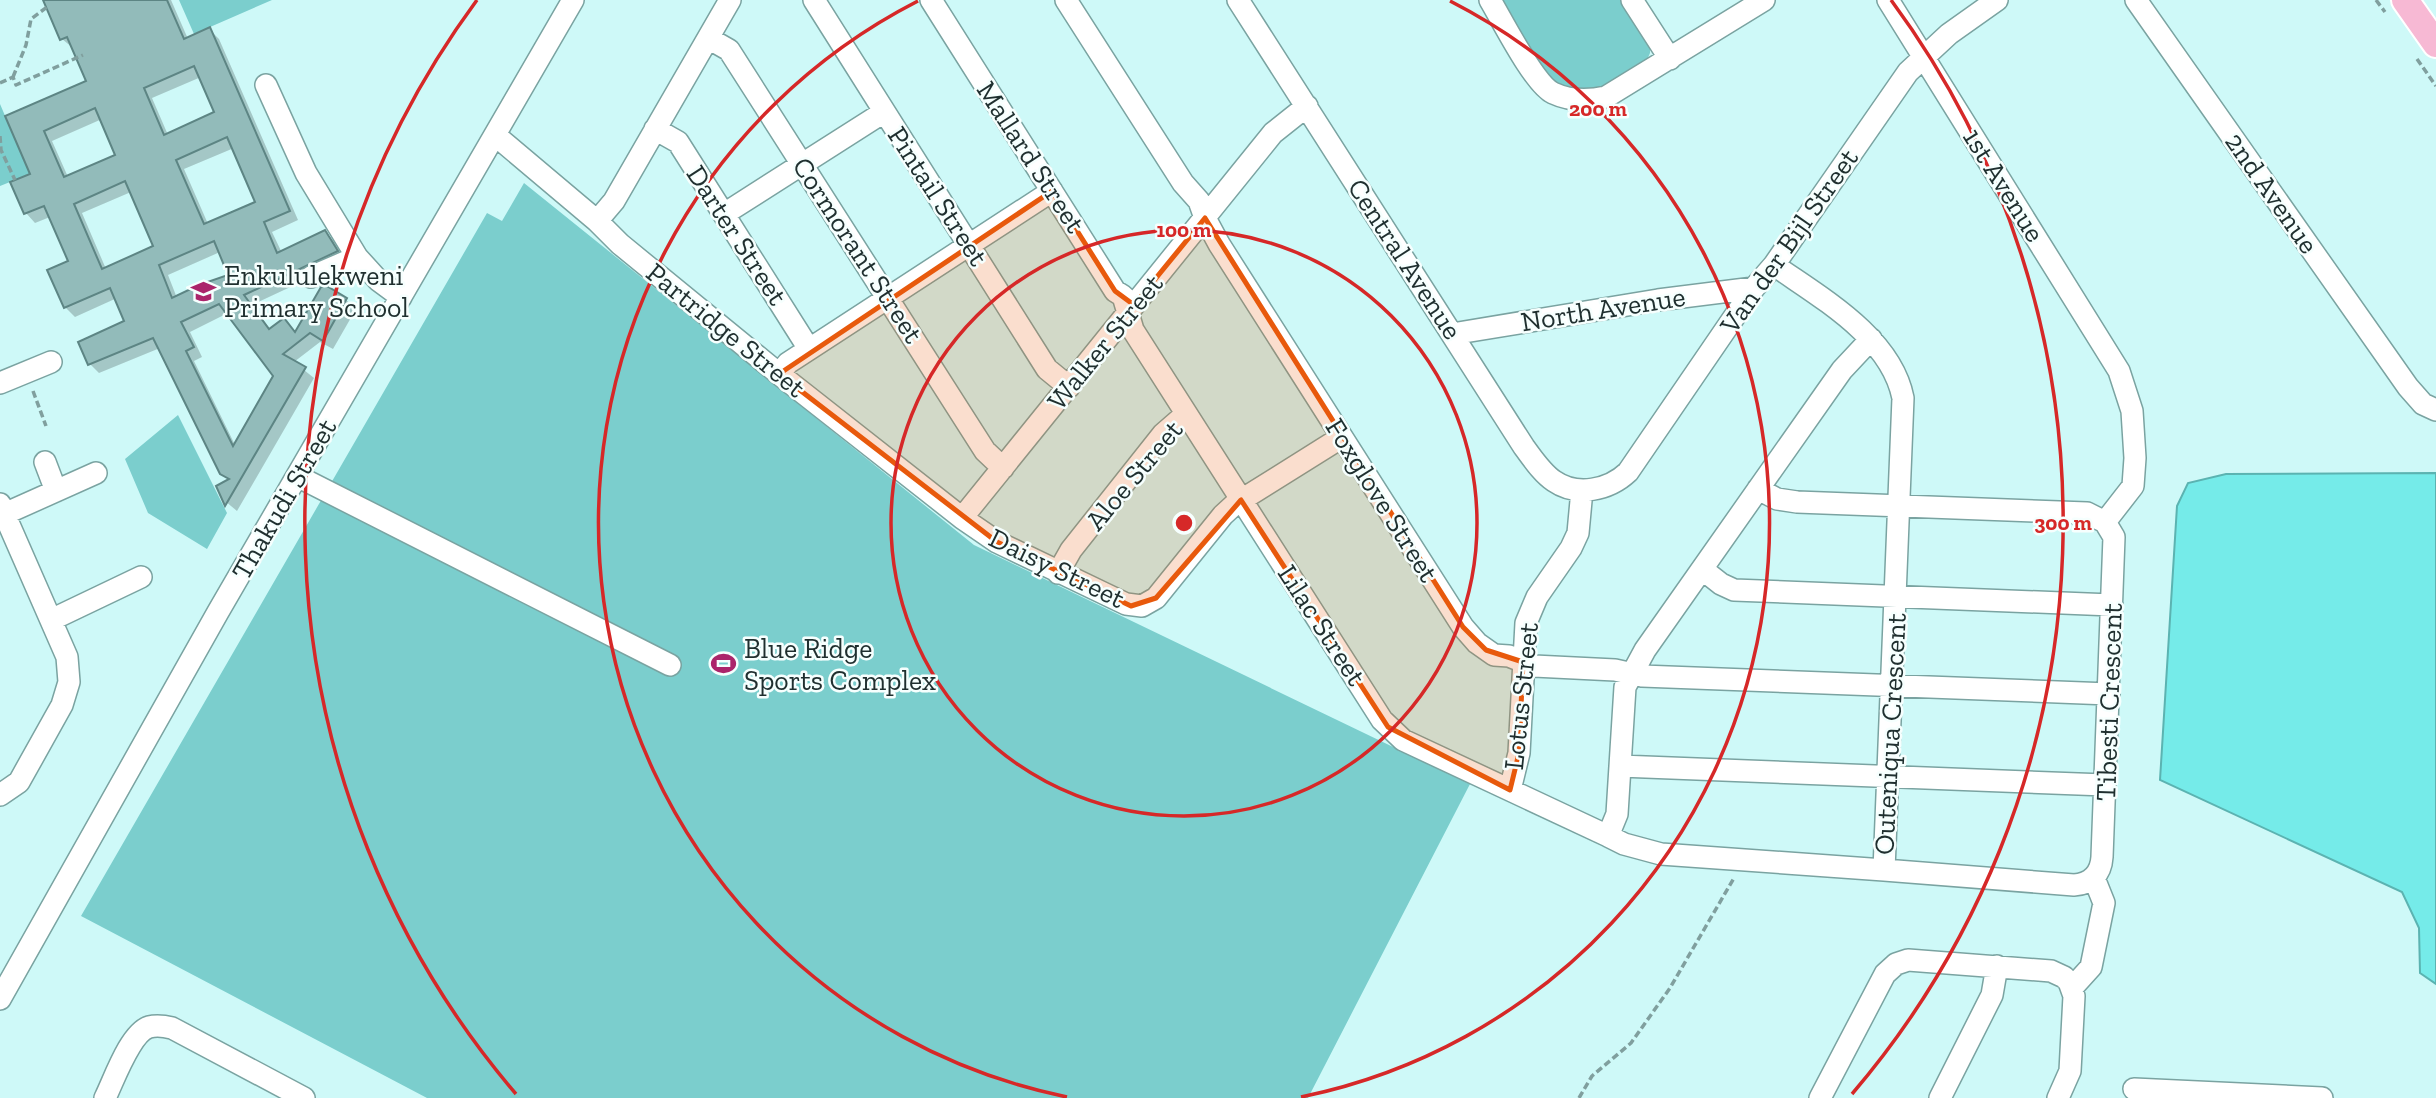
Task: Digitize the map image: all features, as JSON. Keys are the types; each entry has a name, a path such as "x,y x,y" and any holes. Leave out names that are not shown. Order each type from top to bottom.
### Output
{"main road":[{"path":"2405,0 2436,44"}],"street":[{"name":"Thakudi Street","path":"0,999 573,0"},
{"path":"597,221 614,201 730,0"},
{"name":"Pintail Street","path":"815,0 1047,369 1069,387"},
{"name":"Mallard Street","path":"931,0 1115,290 1123,296 1128,313"},
{"name":"Foxglove Street","path":"1066,0 1182,183 1199,201 1205,218 1469,635 1486,650 1494,655 1509,656 1534,666 1615,670 1632,674 2109,694"},
{"name":"Central Avenue","path":"1238,0 1537,464 1555,482 1587,490"},
{"path":"1490,0 1539,82 1551,93 1588,101 1606,97 1765,0"},
{"path":"1632,0 1670,59"},
{"name":"1st Avenue","path":"1888,0 2119,371 2132,411 2133,486 2105,522"},
{"name":"Van der Bijl Street","path":"1587,490 1619,480 1628,472 1754,288 1774,265 1908,72 1949,34 1997,0"},
{"name":"2nd Avenue","path":"2136,0 2408,387 2423,404 2436,410"},
{"name":"Cormorant Street","path":"708,37 729,50 985,450 1003,468"},
{"path":"266,85 306,173 358,257 378,280 401,297"},
{"name":"Walker Street","path":"962,518 1273,133 1307,106"},
{"path":"724,214 884,112"},
{"name":"Darter Street","path":"655,129 678,142 809,349"},
{"name":"Partridge Street","path":"495,135 597,221 620,244 962,518"},
{"path":"779,374 788,363 1052,191"},
{"path":"311,278 358,257"},
{"name":"Outeniqua Crescent","path":"1608,836 1624,844 1661,854 1884,870 1903,398 1895,374 1871,339 1849,318 1774,265"},
{"name":"North Avenue","path":"1452,334 1658,300 1754,288"},
{"name":"Lilac Street","path":"1128,313 1133,330 1388,727 1404,740 1608,836"},
{"path":"1608,836 1617,814 1625,687 1646,650 1842,370 1871,339"},
{"path":"0,383 51,362"},
{"name":"Aloe Street","path":"1058,573 1071,550 1163,434 1186,414"},
{"name":"Daisy Street","path":"962,518 997,542 1058,573 1131,606 1150,603 1223,515 1242,500 1342,437"},
{"path":"45,462 56,491"},
{"path":"0,796 19,782 67,694 69,670 67,657 1,511 96,473"},
{"path":"298,476 670,665"},
{"path":"1758,489 1777,499 1797,502 2087,513 2105,522"},
{"name":"Lotus Street","path":"1510,790 1519,753 1526,623 1530,610 1578,533 1587,490"},
{"name":"Tibesti Crescent","path":"2094,878 2102,865 2115,546 2111,529 2105,522"},
{"path":"1702,569 1725,587 1734,590 2112,605"},
{"path":"51,620 141,578"},
{"path":"1620,766 2105,785"},
{"path":"1884,870 2074,885 2094,878 2104,903 2091,967 2072,988"},
{"path":"1820,1098 1885,974 1890,968 1908,960 2051,971 2064,977 2072,988 2074,1003 2071,1064 2068,1078 2058,1098"},
{"path":"1940,1098 1992,995 1997,967"},
{"path":"105,1098 133,1040 149,1027 161,1026 172,1028 303,1098"},
{"path":"2134,1089 2223,1096 2322,1098"}],"path":[{"path":"47,8 31,19 26,45 13,77 16,85 83,55"},
{"path":"0,83 13,77"},
{"path":"0,136 1,150 15,180"},
{"path":"26,372 47,426"},
{"path":"1579,1098 1592,1076 1631,1044 1670,988 1727,893 1739,868 1739,860"}],"highlighted area":[{"path":"1052,191 1115,291 1134,305 1205,218 1463,627 1486,650 1523,662 1519,753 1510,790 1388,727 1241,500 1156,598 1131,606 997,542 779,374"}],"shaded area":[{"path":"179,0 272,0 194,34"},
{"path":"1499,0 1621,0 1650,45 1650,53 1647,60 1596,91 1584,92 1558,85 1545,75"},
{"path":"0,104 30,174 0,186"},
{"name":"Blue Ridge Sports Complex","path":"524,183 974,545 1470,784 1308,1098 427,1098 81,916 487,213 502,221"},
{"path":"178,415 227,513 207,549 148,513 125,459"},
{"path":"2436,473 2436,984 2420,973 2419,928 2402,892 2160,780 2177,506 2188,483 2226,474"}],"building":[{"path":"43,0 167,0 184,39 210,27 290,211 264,222 277,253 325,230 338,251 244,295 269,329 284,318 295,332 321,287 325,285 347,298 323,341 310,333 283,354 306,367 225,506 216,486 229,479 220,474 153,338 88,365 78,342 124,321 110,288 64,308 47,270 68,261 44,206 24,214 10,182 30,174 5,116 86,81 67,37 60,40","holes":["194,66 214,112 164,135 144,88","95,108 115,155 64,177 44,131","227,137 255,202 204,224 176,160","125,181 153,246 102,269 74,204","214,241 228,275 172,298 159,265","219,304 273,376 233,446 186,351 194,347 181,322"]}],"place":[{"name":"Enkululekweni Primary School","path":"204,291"},
{"name":"Blue Ridge Sports Complex","path":"724,664"}]}
